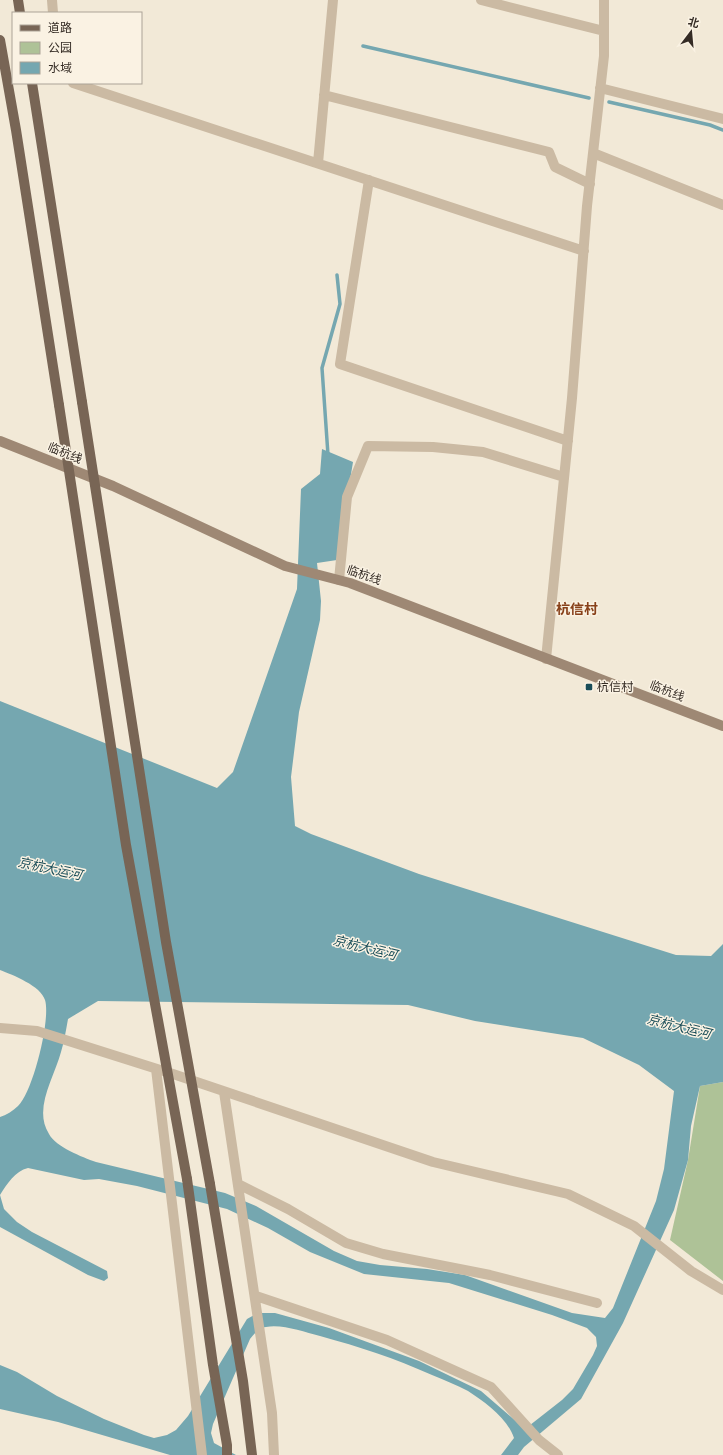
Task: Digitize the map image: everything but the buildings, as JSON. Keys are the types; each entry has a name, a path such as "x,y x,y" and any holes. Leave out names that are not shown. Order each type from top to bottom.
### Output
{"main road":[{"path":"18,0 20,12"},
{"path":"0,40 16,130 126,845 192,1208 213,1365 226,1437 227,1455"},
{"path":"32,84 166,942 234,1323 252,1455"}],"street":[{"path":"52,0 53,12"},
{"path":"318,163 333,0"},
{"path":"481,0 604,31"},
{"path":"546,659 568,441 590,184 600,88 604,31 604,0"},
{"path":"76,84 584,251"},
{"path":"600,88 723,119"},
{"path":"324,95 549,152 555,167 590,184"},
{"path":"593,153 723,205"},
{"path":"369,180 340,364 568,441"},
{"name":"临杭线","path":"0,441 112,486 285,566 340,580 723,726"},
{"path":"340,580 347,497 368,446 433,447 483,452 564,477"},
{"path":"0,1028 37,1031 156,1069 434,1162 568,1194 634,1226 662,1246 692,1271 723,1290"},
{"path":"156,1069 202,1455"},
{"path":"224,1092 259,1316 272,1413 274,1455"},
{"path":"238,1184 288,1209 346,1243 383,1254 490,1275 596,1303"},
{"path":"256,1296 387,1340 491,1387 539,1440 558,1455"}],"green space":[{"path":"723,1082 723,1281 670,1240 688,1160 700,1086"}],"water":[{"name":"京杭大运河","path":"322,449 353,462 337,560 317,563 321,601 320,620 299,712 291,777 295,826 311,834 419,874 676,955 711,956 723,944 723,1082 700,1086 691,1126 688,1160 674,1210 623,1323 581,1399 524,1447 518,1455 501,1455 514,1438 511,1431 507,1424 495,1412 482,1400 468,1391 377,1353 320,1336 293,1329 273,1326 261,1329 250,1339 213,1424 211,1433 214,1443 236,1455 170,1455 58,1422 0,1409 0,1365 17,1372 57,1396 104,1419 154,1438 167,1435 176,1430 188,1416 247,1319 258,1313 275,1313 329,1328 419,1361 481,1391 525,1429 562,1400 573,1389 597,1346 596,1337 587,1328 552,1315 449,1283 364,1274 310,1252 268,1228 227,1209 137,1186 99,1179 84,1180 28,1168 15,1175 0,1195 0,1117 14,1110 24,1098 35,1071 39,1055 43,1038 46,1009 45,1000 38,990 26,982 0,970 0,701 217,788 233,772 297,589 301,489 320,474","holes":["98,1001 408,1005 475,1021 583,1038 639,1065 674,1091 664,1169 656,1201 613,1308 605,1318 572,1313 465,1275 357,1261 334,1251 256,1206 225,1193 96,1162 77,1154 63,1147 52,1139 45,1124 43,1114 46,1093 61,1052 68,1019"]},
{"path":"0,1195 4,1209 17,1222 32,1232 107,1271 108,1278 104,1281 88,1275 0,1227"}],"waterway":[{"path":"363,46 589,98"},
{"path":"609,102 710,125 723,130"},
{"path":"328,455 322,368 340,304 337,275"}],"place":[{"name":"杭信村","path":"589,687"}],"district":[{"name":"杭信村","path":"577,609"}]}
